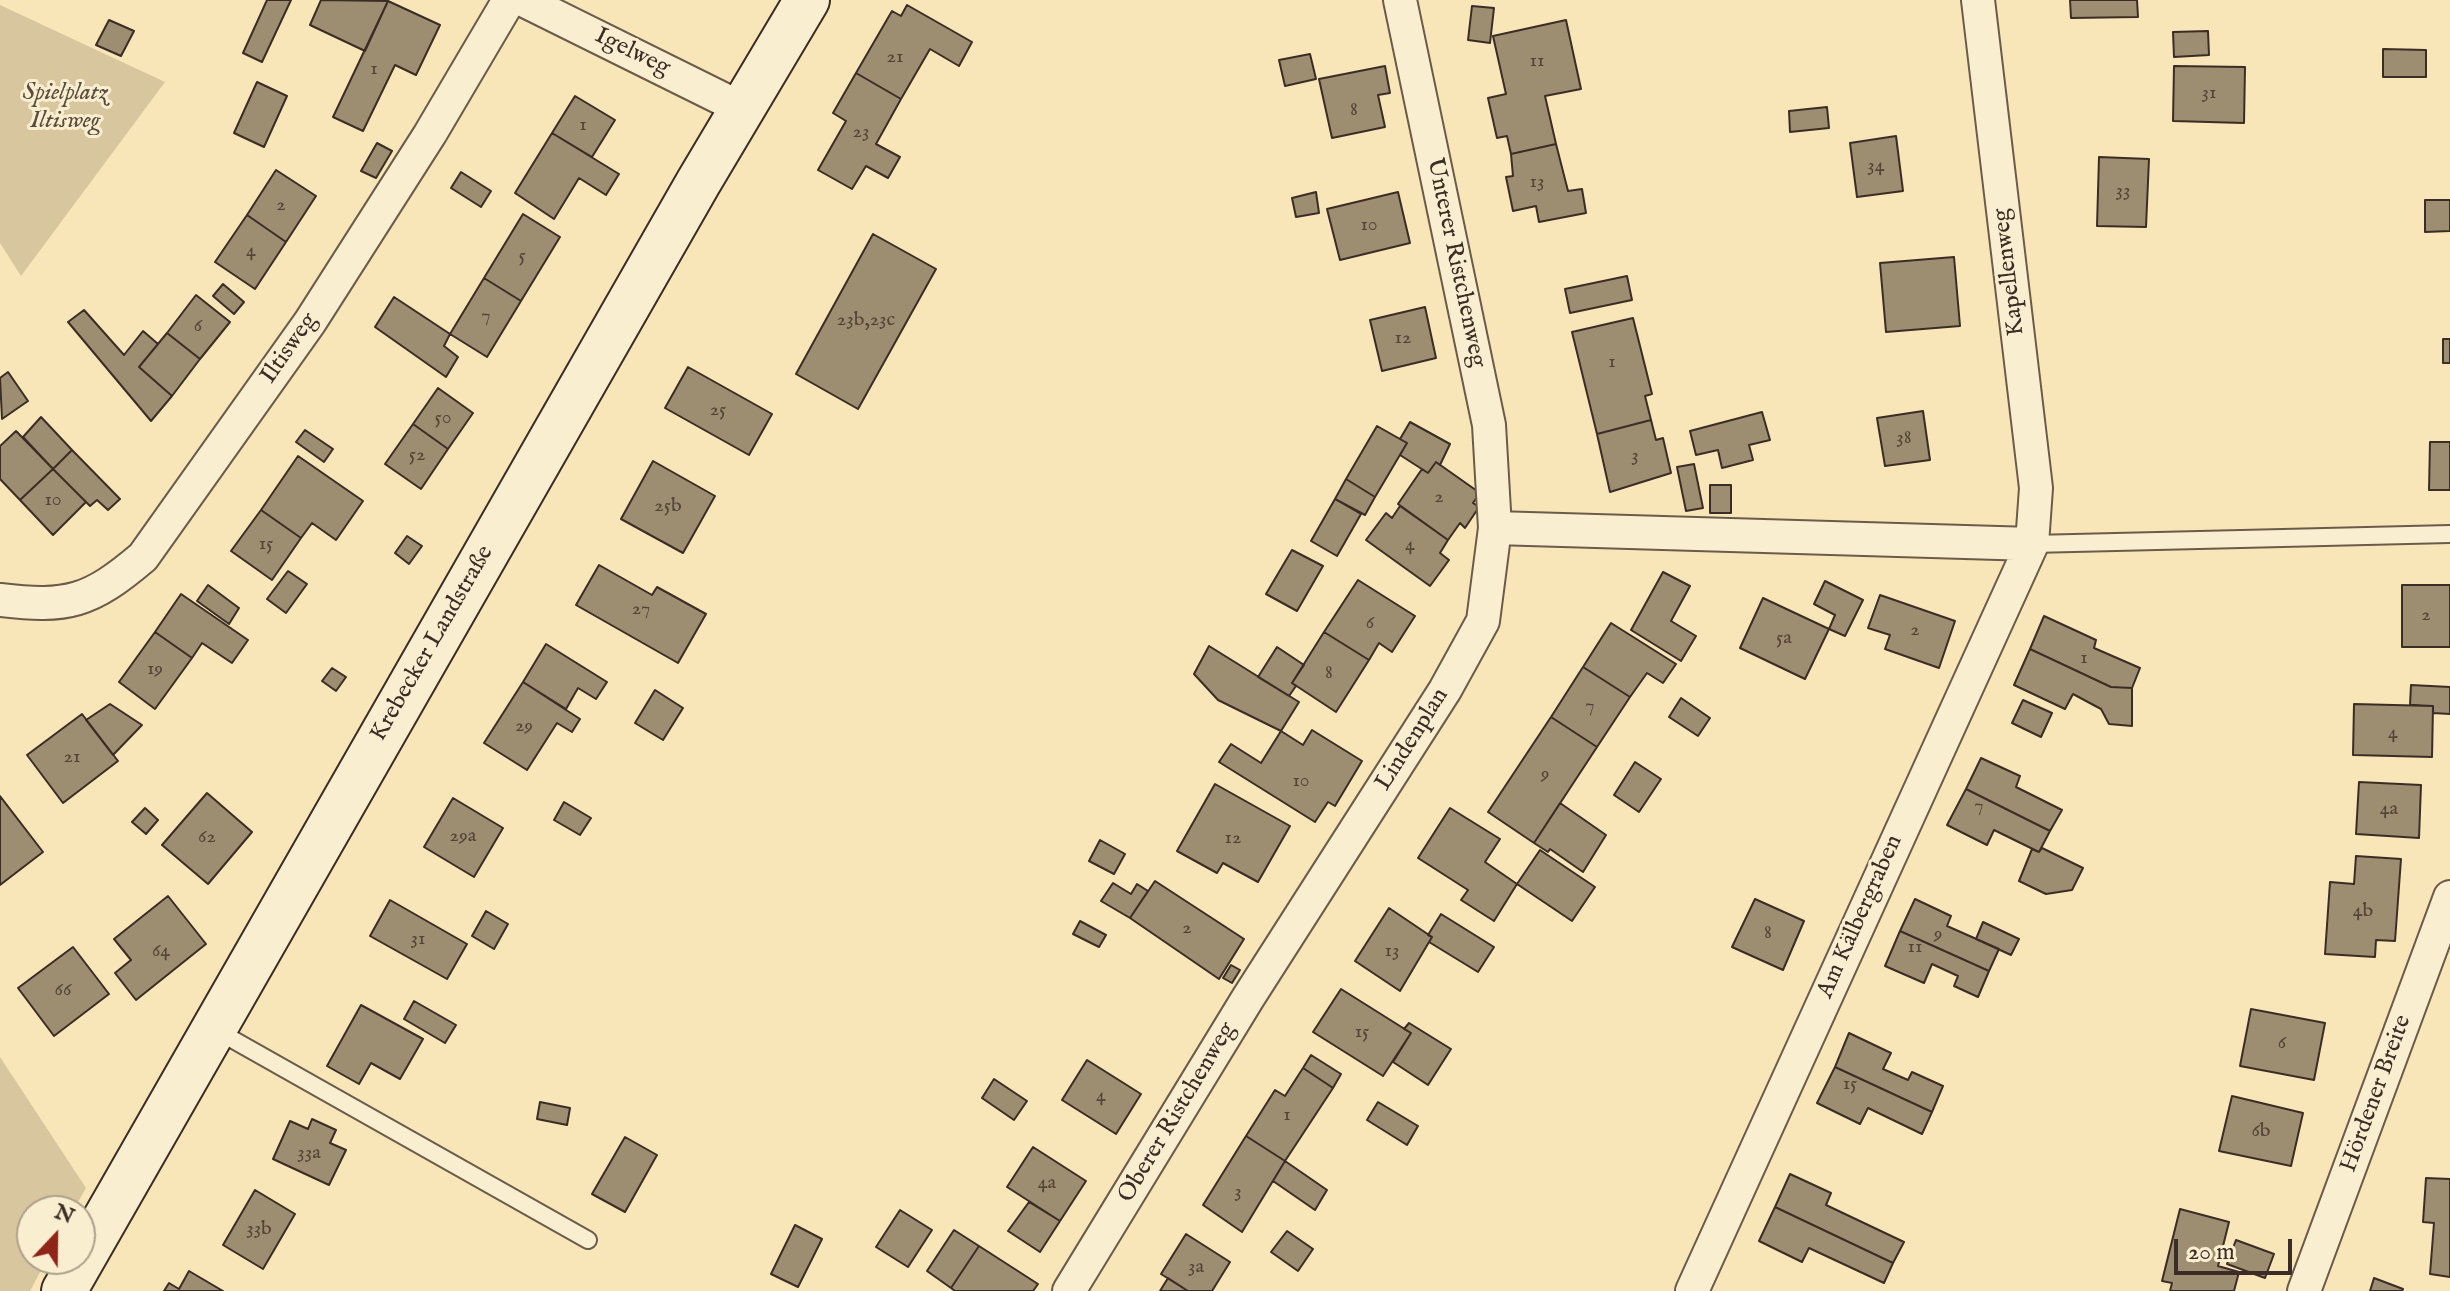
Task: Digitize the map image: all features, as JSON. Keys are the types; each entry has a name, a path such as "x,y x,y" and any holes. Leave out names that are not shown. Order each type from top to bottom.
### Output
{"main road":[{"name":"Krebecker Landstraße","path":"64,1291 741,108 807,0"}],"street":[{"name":"Iltisweg","path":"0,600 41,605 79,600 114,581 143,557 310,322 430,134 509,0"},
{"name":"Igelweg","path":"523,0 741,108"},
{"name":"Unterer Ristchenweg","path":"1400,0 1489,425 1495,528"},
{"name":"Kapellenweg","path":"1978,0 2036,488 2032,544"},
{"path":"1495,528 2032,544"},
{"name":"Lindenplan","path":"1289,935 1445,690 1483,621 1495,528"},
{"name":"Am Kälbergraben","path":"1692,1291 2032,544"},
{"name":"Hördener Breite","path":"2304,1291 2450,897"},
{"name":"Oberer Ristchenweg","path":"1069,1291 1289,935"}],"lane":[{"path":"2032,544 2450,534"},
{"path":"212,1028 588,1240"}],"green space":[{"name":"Spielplatz Iltisweg","path":"0,5 165,82 21,276 0,243"},
{"path":"0,1057 86,1188 82,1195 16,1195 16,1275 38,1275 30,1291 0,1291"}],"building":[{"path":"267,0 291,0 262,62 243,53"},
{"path":"321,0 388,1 365,51 310,25"},
{"path":"2070,0 2137,0 2138,17 2071,18"},
{"path":"388,1 440,25 416,75 395,65 363,131 333,117"},
{"path":"907,5 972,42 959,66 930,49 901,99 856,73 892,11 901,16"},
{"path":"1472,6 1494,8 1490,43 1468,40"},
{"path":"109,20 134,31 121,56 96,45"},
{"path":"1566,20 1581,89 1545,96 1556,144 1511,154 1507,136 1497,138 1488,98 1506,94 1493,36"},
{"path":"2208,31 2209,55 2174,57 2173,32"},
{"path":"2383,49 2426,50 2426,77 2383,77"},
{"path":"1310,54 1316,79 1285,86 1279,60"},
{"path":"1385,66 1390,93 1378,95 1385,127 1332,138 1319,79"},
{"path":"2174,66 2245,67 2244,123 2173,121"},
{"path":"856,73 901,99 876,144 900,157 888,178 866,166 852,189 818,170 846,121 833,113"},
{"path":"257,82 287,96 264,147 234,133"},
{"path":"575,96 615,120 592,157 552,133"},
{"path":"1827,107 1829,128 1790,132 1789,111"},
{"path":"552,133 619,174 606,195 579,178 554,219 515,193"},
{"path":"1896,136 1903,191 1857,197 1850,143"},
{"path":"377,143 392,151 376,178 361,171"},
{"path":"1556,144 1568,191 1582,189 1586,213 1539,222 1536,206 1513,211 1506,177 1513,176 1511,154"},
{"path":"2099,157 2149,159 2146,227 2097,226"},
{"path":"276,170 316,196 286,242 247,215"},
{"path":"461,172 491,191 481,207 451,188"},
{"path":"1316,192 1319,213 1296,217 1292,198"},
{"path":"1398,192 1410,243 1340,260 1327,209"},
{"path":"2425,200 2450,200 2450,231 2425,232"},
{"path":"523,214 560,237 521,301 484,278"},
{"path":"247,215 286,242 255,289 215,262"},
{"path":"873,234 936,269 858,409 796,374"},
{"path":"1954,257 1960,326 1886,332 1880,263"},
{"path":"1627,276 1632,300 1570,313 1565,289"},
{"path":"484,278 521,301 487,357 450,334"},
{"path":"223,284 244,302 234,314 213,296"},
{"path":"196,295 230,322 200,359 167,333"},
{"path":"394,297 450,334 444,346 458,357 446,377 375,327"},
{"path":"1425,307 1436,358 1382,371 1370,320"},
{"path":"84,310 124,355 143,331 158,344 139,367 172,396 151,421 68,322"},
{"path":"1633,318 1652,394 1645,396 1651,420 1597,434 1572,332"},
{"path":"167,333 200,359 172,396 139,367"},
{"path":"2443,339 2450,339 2450,363 2443,363"},
{"path":"688,367 772,414 749,455 665,408"},
{"path":"8,372 28,401 2,419 0,378"},
{"path":"438,388 473,413 448,449 413,424"},
{"path":"1923,411 1930,460 1885,466 1877,418"},
{"path":"1762,412 1770,440 1749,445 1753,460 1722,468 1718,450 1696,455 1690,431"},
{"path":"41,417 72,450 53,469 23,437"},
{"path":"1651,420 1656,440 1663,438 1671,473 1610,492 1597,434"},
{"path":"1410,422 1450,444 1440,465 1436,462 1428,473 1400,455 1407,443 1400,439"},
{"path":"413,424 448,449 421,489 385,464"},
{"path":"1377,426 1407,443 1375,497 1346,479"},
{"path":"305,430 333,449 324,462 296,442"},
{"path":"16,431 53,469 20,500 0,479 0,446"},
{"path":"2430,442 2450,442 2450,490 2429,490"},
{"path":"72,450 120,499 108,510 97,500 90,506 53,469"},
{"path":"298,456 363,501 336,540 312,523 301,538 261,510"},
{"path":"653,461 715,496 683,553 621,519"},
{"path":"1436,462 1480,493 1473,503 1479,507 1465,528 1460,523 1448,540 1398,504 1422,469 1428,473"},
{"path":"1694,464 1703,508 1686,511 1677,467"},
{"path":"53,469 86,502 53,535 20,500"},
{"path":"1346,479 1375,497 1365,515 1335,499"},
{"path":"1710,485 1731,485 1731,513 1710,513"},
{"path":"1335,499 1361,514 1337,556 1311,541"},
{"path":"1400,506 1448,540 1440,553 1449,560 1430,586 1366,540 1386,513 1392,518"},
{"path":"261,510 301,538 272,580 231,551"},
{"path":"407,536 422,546 409,564 395,553"},
{"path":"1292,550 1323,566 1297,611 1266,594"},
{"path":"599,565 652,595 657,587 706,614 678,663 576,605"},
{"path":"288,571 307,584 286,613 267,599"},
{"path":"1663,572 1690,586 1671,621 1696,636 1681,661 1631,630"},
{"path":"1358,580 1415,616 1392,652 1379,643 1369,660 1324,632"},
{"path":"1825,581 1863,600 1845,636 1829,629 1835,615 1814,604"},
{"path":"208,585 239,608 229,624 197,601"},
{"path":"2402,585 2450,585 2450,647 2402,647"},
{"path":"181,594 248,640 232,663 202,643 192,658 155,632"},
{"path":"1880,595 1955,621 1939,668 1885,649 1890,635 1868,628"},
{"path":"1763,598 1829,629 1805,679 1740,648"},
{"path":"2044,616 2096,640 2094,648 2140,668 2132,688 2111,687 2030,649"},
{"path":"1611,623 1676,664 1663,683 1647,673 1630,697 1583,667"},
{"path":"155,632 192,658 155,709 119,682"},
{"path":"1324,632 1369,660 1336,712 1292,683"},
{"path":"546,644 607,682 596,699 578,688 566,709 523,682"},
{"path":"1209,646 1299,702 1281,731 1218,700 1194,674"},
{"path":"1277,647 1304,665 1292,683 1296,686 1289,696 1258,677"},
{"path":"2030,649 2111,687 2132,688 2132,726 2109,724 2101,709 2073,694 2065,709 2014,685"},
{"path":"1583,667 1630,697 1597,747 1551,717"},
{"path":"332,668 346,677 336,691 322,681"},
{"path":"523,682 580,719 572,732 557,723 527,770 484,743"},
{"path":"2411,685 2450,687 2450,714 2433,713 2433,706 2410,705"},
{"path":"655,690 683,708 663,740 635,723"},
{"path":"1681,698 1710,718 1698,736 1669,717"},
{"path":"2023,700 2052,713 2041,737 2012,723"},
{"path":"110,704 142,725 113,755 86,720"},
{"path":"2354,704 2433,706 2432,757 2353,755"},
{"path":"82,714 118,761 63,803 27,755"},
{"path":"1551,717 1597,747 1534,843 1488,812"},
{"path":"1312,730 1362,761 1335,806 1328,802 1315,822 1219,762 1231,744 1261,763 1281,731 1303,745"},
{"path":"1981,758 2020,776 2016,787 2062,810 2050,831 1966,789"},
{"path":"1635,762 1661,779 1639,812 1614,795"},
{"path":"2359,782 2421,785 2419,838 2356,834"},
{"path":"1215,784 1290,826 1258,882 1223,863 1217,873 1177,851"},
{"path":"1966,789 2050,831 2039,852 1994,830 1987,845 1947,825"},
{"path":"207,793 252,832 208,884 162,845"},
{"path":"0,796 43,852 0,885"},
{"path":"453,798 503,828 474,877 424,847"},
{"path":"564,802 591,818 580,835 554,820"},
{"path":"1560,803 1606,835 1583,872 1550,849 1548,852 1534,843"},
{"path":"145,808 158,820 146,834 132,822"},
{"path":"1450,808 1500,839 1485,862 1517,884 1494,921 1461,900 1468,890 1418,858"},
{"path":"1100,840 1125,854 1114,874 1089,861"},
{"path":"2042,848 2083,868 2072,890 2046,894 2019,881 2032,849 2039,852"},
{"path":"1540,850 1595,887 1572,921 1517,884"},
{"path":"2356,856 2401,859 2395,941 2376,940 2375,957 2325,954 2330,882 2354,884"},
{"path":"1155,881 1244,939 1219,979 1130,918"},
{"path":"1113,883 1131,894 1137,884 1148,891 1130,918 1101,901"},
{"path":"168,896 206,944 136,1000 115,973 131,960 114,939"},
{"path":"1755,899 1804,921 1783,970 1732,947"},
{"path":"1915,899 1951,916 1947,926 1999,949 1989,971 1900,931"},
{"path":"390,900 467,944 447,979 370,936"},
{"path":"1389,908 1432,937 1400,991 1355,961"},
{"path":"486,911 508,924 494,949 472,936"},
{"path":"1441,914 1494,947 1478,972 1429,942 1432,937 1428,935"},
{"path":"1080,921 1106,935 1099,947 1073,934"},
{"path":"1983,922 2019,939 2011,955 1976,939"},
{"path":"1900,931 1989,971 1978,997 1954,986 1958,976 1932,964 1924,983 1885,966"},
{"path":"73,947 109,994 54,1036 18,988"},
{"path":"1231,965 1240,970 1232,983 1223,978"},
{"path":"1341,989 1411,1033 1383,1076 1313,1032"},
{"path":"414,1001 456,1025 445,1043 404,1019"},
{"path":"361,1005 423,1039 400,1079 371,1063 359,1084 327,1066"},
{"path":"2251,1009 2325,1023 2314,1080 2240,1066"},
{"path":"1409,1023 1451,1049 1428,1085 1393,1062 1411,1033 1404,1029"},
{"path":"1849,1033 1891,1053 1883,1069 1908,1080 1912,1072 1943,1086 1932,1112 1835,1067"},
{"path":"1311,1055 1341,1074 1333,1088 1303,1068"},
{"path":"1087,1060 1141,1094 1116,1134 1062,1100"},
{"path":"1835,1067 1932,1112 1922,1134 1868,1108 1860,1124 1817,1103"},
{"path":"1303,1068 1333,1088 1285,1161 1246,1136 1275,1090 1285,1096"},
{"path":"994,1079 1027,1101 1014,1120 982,1098"},
{"path":"2232,1096 2303,1113 2291,1166 2219,1151"},
{"path":"540,1102 570,1108 567,1125 537,1119"},
{"path":"1378,1102 1418,1126 1407,1145 1367,1120"},
{"path":"312,1119 336,1130 330,1143 346,1150 329,1185 273,1159 290,1121 308,1129"},
{"path":"1246,1136 1285,1161 1242,1232 1203,1205"},
{"path":"625,1137 657,1155 625,1212 592,1194"},
{"path":"1033,1147 1086,1181 1060,1221 1007,1187"},
{"path":"1285,1161 1327,1190 1315,1210 1273,1181"},
{"path":"1790,1174 1831,1193 1826,1205 1904,1242 1893,1263 1775,1207"},
{"path":"2426,1178 2450,1179 2450,1277 2430,1274 2434,1223 2423,1222"},
{"path":"255,1190 295,1214 263,1269 223,1245"},
{"path":"1029,1202 1060,1221 1040,1252 1008,1231"},
{"path":"1775,1207 1893,1263 1884,1283 1809,1248 1802,1262 1759,1241"},
{"path":"2180,1209 2229,1222 2218,1266 2239,1272 2234,1291 2170,1291 2172,1283 2162,1281"},
{"path":"900,1210 932,1230 908,1267 876,1247"},
{"path":"795,1225 822,1239 798,1287 771,1274"},
{"path":"954,1230 979,1246 951,1288 927,1271"},
{"path":"1287,1231 1313,1249 1298,1271 1271,1252"},
{"path":"1186,1234 1230,1262 1212,1291 1188,1291 1161,1274"},
{"path":"2236,1240 2274,1254 2265,1278 2227,1264"},
{"path":"979,1246 1038,1284 1033,1291 955,1291 951,1288"},
{"path":"189,1271 223,1291 164,1291 169,1283 179,1289"},
{"path":"1168,1278 1188,1291 1160,1291"},
{"path":"2374,1278 2403,1289 2370,1291"}]}
